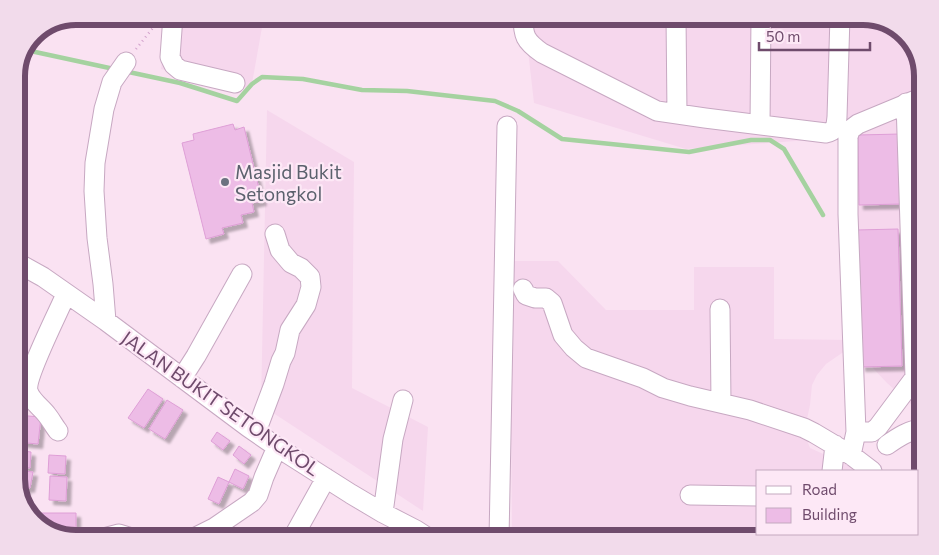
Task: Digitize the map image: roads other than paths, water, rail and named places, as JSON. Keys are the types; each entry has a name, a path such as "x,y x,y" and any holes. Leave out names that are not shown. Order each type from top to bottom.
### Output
{"street":[{"path":"166,25 170,57 174,65 180,70 235,84"},
{"path":"523,25 523,30 530,44 542,53 657,111 826,133 832,132 843,123 858,124 914,100"},
{"path":"676,25 677,114"},
{"path":"760,125 761,25"},
{"path":"840,25 843,123 848,137 848,214 856,432 851,455"},
{"path":"106,321 97,238 94,191 95,163 103,116 112,82 126,62"},
{"path":"499,530 507,126"},
{"path":"256,432 285,353 290,330 306,305 311,287 310,277 291,262 280,250 275,234"},
{"name":"JALAN BUKIT SETONGKOL","path":"25,267 43,277 106,321 277,447 383,513 416,530"},
{"path":"182,378 242,274"},
{"path":"523,289 526,295 535,298 546,298 552,302 564,334 574,348 586,358 643,378 663,388 750,410 804,428 851,455 871,470"},
{"path":"58,431 32,398 28,389 37,358 66,294"},
{"path":"720,310 721,403"},
{"path":"856,432 872,432 878,427 914,379"},
{"path":"383,513 393,439 403,400"},
{"path":"887,445 898,437 914,430"},
{"path":"832,470 835,445"},
{"path":"210,530 252,502 258,495 277,447"},
{"path":"298,530 326,478"},
{"path":"690,495 756,496"}],"waterway":[{"path":"31,51 114,69"},
{"path":"124,71 180,83 237,101 252,84 262,77 303,79 362,90 407,91 495,101 518,111 562,139 689,152 751,140 770,140 784,149 823,215"}],"place":[{"name":"Masjid Bukit Setongkol","path":"225,182"}]}
